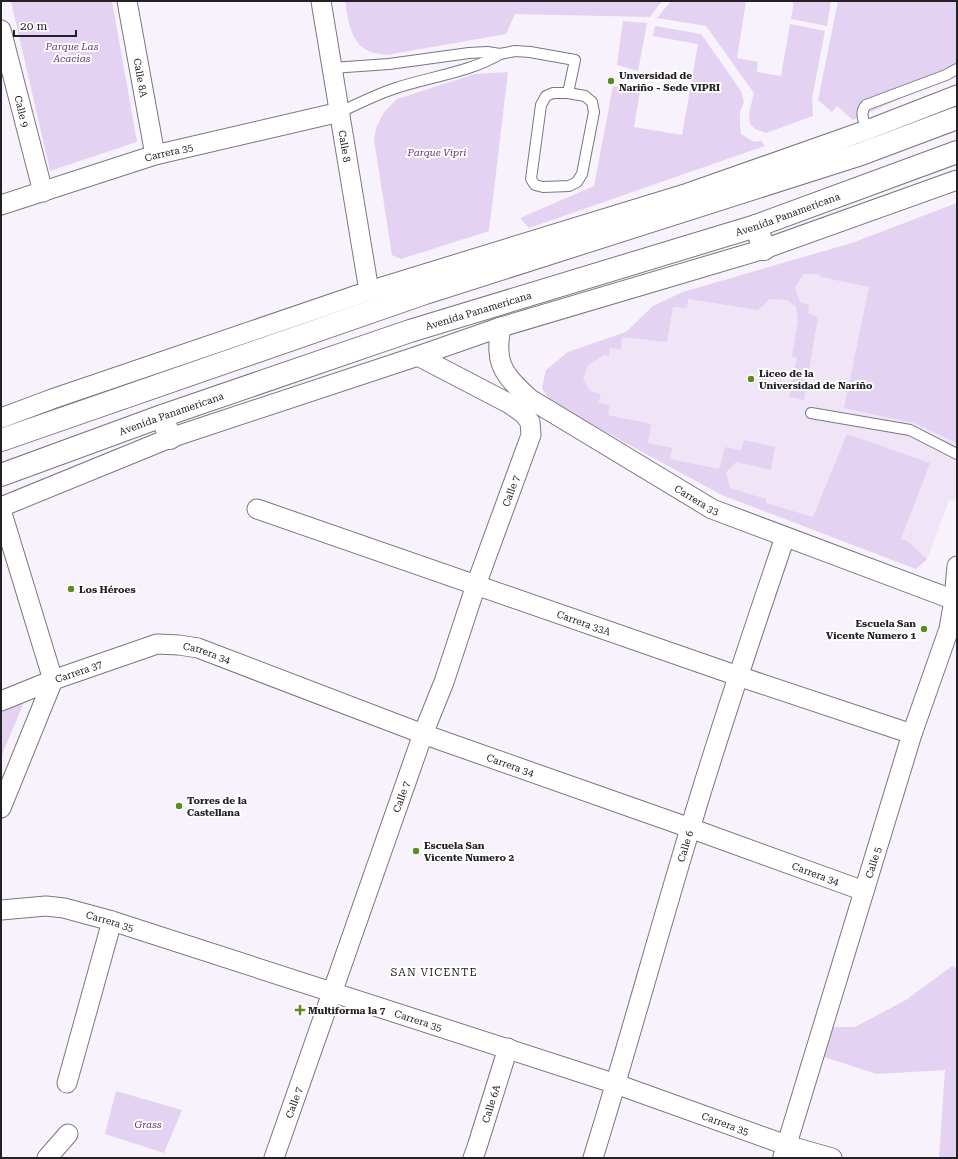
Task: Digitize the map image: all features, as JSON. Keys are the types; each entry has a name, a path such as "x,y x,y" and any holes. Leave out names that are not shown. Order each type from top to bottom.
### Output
{"main road":[{"path":"1,440 425,293 861,154 957,118"},
{"name":"Avenida Panamericana","path":"1,475 162,416 410,332 756,226 957,152"},
{"path":"756,226 764,249"},
{"path":"162,416 170,438"}],"street":[{"name":"Calle 8A","path":"127,1 155,155"},
{"name":"Calle 8","path":"321,1 369,291"},
{"name":"Calle 9","path":"1,30 43,192"},
{"path":"1,418 52,399 369,291 688,193 867,130 957,95"},
{"name":"Carrera 35","path":"1,205 155,155 340,112"},
{"path":"1,507 170,438 501,327 764,249 957,180"},
{"name":"Carrera 33","path":"501,327 498,352 503,369 516,386 530,399 712,509 956,600"},
{"name":"Calle 7","path":"274,1158 423,734 444,682 476,585 530,435 530,422 524,414 510,404 418,356"},
{"name":"Carrera 33A","path":"257,509 738,676 912,734"},
{"path":"1,510 53,680 1,808"},
{"name":"Calle 6","path":"593,1158 690,828 738,676 785,537"},
{"name":"Calle 5","path":"784,1152 912,734 949,628 956,600 957,566"},
{"name":"Carrera 37","path":"1,700 53,680 157,644"},
{"name":"Carrera 34","path":"157,644 198,648 423,734 864,891"},
{"name":"Carrera 35","path":"1,910 46,906 64,908 112,921 616,1084 784,1152 832,1158"},
{"path":"67,1083 112,921"},
{"name":"Calle 6A","path":"472,1158 477,1147 508,1048"},
{"path":"47,1158 68,1134"}],"lane":[{"path":"332,68 389,64 469,53 487,52 500,54 530,52 575,60 568,93"},
{"path":"340,112 395,88 474,66 488,61 500,54"},
{"path":"867,130 862,116 863,109 866,105 946,75 957,69"},
{"path":"552,93 568,93 585,96 592,102 594,112 582,174 577,182 569,186 543,188 535,185 531,179 541,105 546,96 552,93"},
{"path":"811,414 910,430 957,454"}],"shaded area":[{"name":"Liceo de la Universidad de Nariño","path":"957,203 957,498 949,501 927,559 916,569 722,495 550,400 542,388 546,370 568,352 626,332 653,306 683,292 852,243"}],"green space":[{"name":"Parque Las Acacias","path":"11,1 112,1 137,142 50,171"},
{"path":"345,1 662,1 650,17 515,14 506,34 387,55 374,53 366,50 360,45 349,25"},
{"path":"671,1 746,1 737,58 758,62 757,72 781,76 790,24 825,31 812,98 813,116 766,133 755,129 750,124 749,113 754,93 706,26 657,18"},
{"path":"794,1 831,1 827,26 791,19"},
{"path":"838,1 957,1 957,73 853,120 837,106 832,112 818,100"},
{"path":"623,21 647,23 638,71 617,65"},
{"path":"655,26 701,34 741,91 744,102 740,112 741,134 754,142 761,141 765,146 529,228 520,218 594,186 613,86 640,91 634,127 682,135 698,44 653,36"},
{"name":"Parque Vipri","path":"508,72 489,231 401,259 392,255 374,140 376,128 384,112 397,99 475,74"},
{"path":"957,203 957,443 914,423 844,408 869,287 821,277 818,274 804,274 795,287 800,302 809,305 808,313 818,317 804,400 789,397 797,358 792,356 798,320 796,307 788,300 770,299 758,310 688,299 687,308 673,307 667,342 622,337 621,349 610,348 609,356 604,355 588,365 583,379 590,391 601,394 598,403 610,405 608,415 651,424 648,443 672,448 670,459 719,469 725,447 741,450 744,440 775,447 771,470 736,462 726,472 730,488 766,499 766,503 813,517 847,434 930,463 901,539 909,542 927,559 916,569 722,495 572,414 550,400 542,388 546,370 568,352 626,332 653,306 683,292 852,243"},
{"path":"24,702 1,757 1,711"},
{"path":"952,966 957,968 957,1158 939,1158 945,1070 877,1074 824,1057 833,1027 855,1027 906,1000"},
{"name":"Grass","path":"116,1091 182,1110 164,1153 105,1134"}],"place":[{"name":"Unversidad de Nariño - Sede VIPRI","path":"611,81"},
{"name":"Liceo de la Universidad de Nariño","path":"751,379"},
{"name":"Los Héroes","path":"71,589"},
{"name":"Escuela San Vicente Numero 1","path":"924,629"},
{"name":"Torres de la Castellana","path":"179,806"},
{"name":"Escuela San Vicente Numero 2","path":"416,851"},
{"name":"Multiforma la 7","path":"300,1010"}],"district":[{"name":"SAN VICENTE","path":"434,972"}]}
